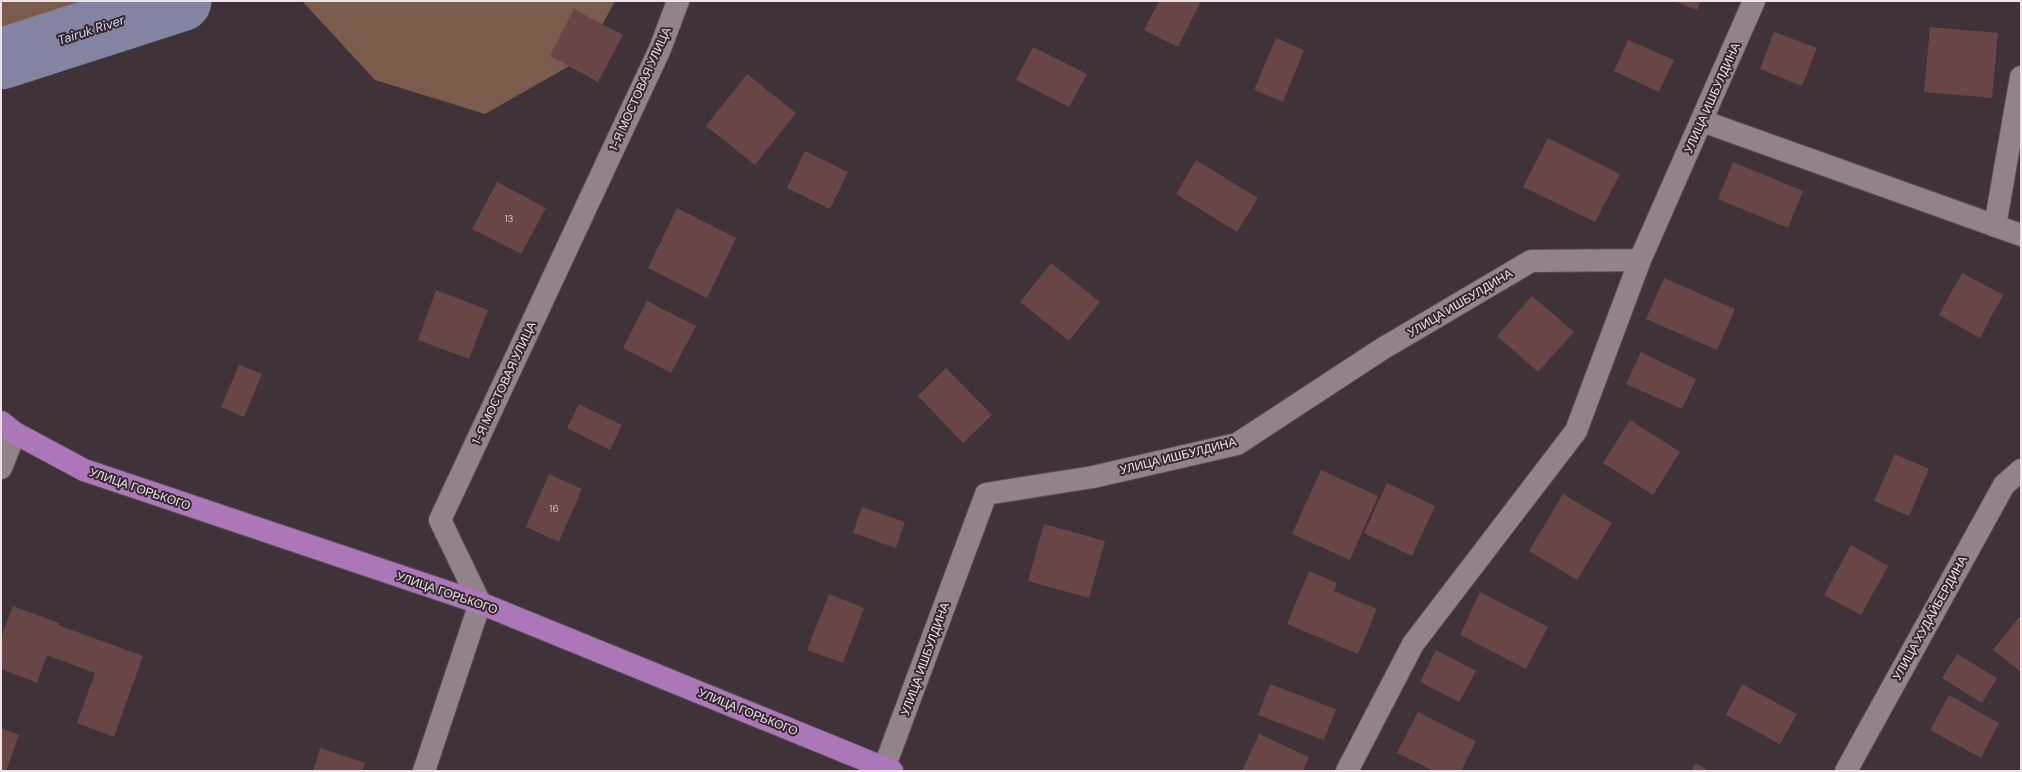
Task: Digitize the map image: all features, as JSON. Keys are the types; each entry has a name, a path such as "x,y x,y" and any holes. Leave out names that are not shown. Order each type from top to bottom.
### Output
{"main road":[{"name":"УЛИЦА ГОРЬКОГО","path":"6,432 84,470 480,603 887,770"}],"street":[{"name":"1-Я МОСТОВАЯ УЛИЦА","path":"480,603 440,520 660,49 678,1"},
{"name":"УЛИЦА ИШБУЛДИНА","path":"1347,771 1413,644 1576,431 1640,260 1754,1"},
{"path":"1995,226 2021,77"},
{"path":"1702,121 2021,235"},
{"name":"УЛИЦА ИШБУЛДИНА","path":"887,770 986,494 1093,477 1237,444 1382,349 1531,261 1640,260"},
{"path":"1,468 6,432"},
{"name":"УЛИЦА ХУДАЙБЕРДИНА","path":"1846,771 2004,485 2021,470"},
{"path":"424,771 480,603"}],"shaded area":[{"path":"1,1 137,1 1,44"},
{"path":"615,1 585,57 485,114 375,80 303,2"}],"building":[{"path":"1159,1 1196,1 1200,3 1178,47 1144,30"},
{"path":"1674,1 1701,1 1697,10"},
{"path":"574,9 623,35 598,82 550,56"},
{"path":"1930,27 1998,33 1992,98 1924,92"},
{"path":"1774,32 1817,48 1802,86 1760,69"},
{"path":"1276,38 1304,50 1283,102 1254,90"},
{"path":"1628,40 1674,60 1659,92 1614,71"},
{"path":"1033,47 1087,74 1069,107 1016,80"},
{"path":"747,74 796,113 755,165 706,126"},
{"path":"1548,138 1620,174 1595,222 1523,187"},
{"path":"805,151 848,172 830,209 787,188"},
{"path":"1196,160 1258,198 1237,232 1176,194"},
{"path":"1733,162 1803,191 1788,228 1718,199"},
{"path":"497,182 546,208 521,254 472,229"},
{"path":"677,208 736,238 707,298 648,268"},
{"path":"1051,263 1100,302 1069,341 1020,302"},
{"path":"1962,273 2003,295 1980,338 1939,315"},
{"path":"1664,278 1735,309 1717,350 1646,319"},
{"path":"436,290 488,310 469,359 418,340"},
{"path":"1532,296 1574,332 1538,372 1497,336"},
{"path":"647,301 696,326 671,373 623,348"},
{"path":"1641,352 1696,379 1682,409 1626,384"},
{"path":"239,365 262,374 244,417 221,407"},
{"path":"946,368 992,415 963,443 918,396"},
{"path":"579,404 622,425 610,450 567,428"},
{"path":"1630,420 1680,452 1653,495 1603,463"},
{"path":"1895,454 1929,469 1909,516 1874,501"},
{"path":"1321,470 1378,496 1350,560 1292,534"},
{"path":"549,474 582,489 559,542 526,527"},
{"path":"1387,483 1435,506 1412,556 1364,533"},
{"path":"1563,494 1612,523 1577,580 1529,551"},
{"path":"862,507 905,522 896,548 853,533"},
{"path":"1044,524 1105,541 1089,598 1028,581"},
{"path":"1851,545 1888,566 1861,615 1824,595"},
{"path":"1309,571 1337,583 1334,591 1377,609 1358,654 1287,624"},
{"path":"1480,592 1548,627 1526,669 1460,635"},
{"path":"829,594 864,608 843,663 807,650"},
{"path":"13,606 59,623 58,625 143,656 114,737 77,723 95,673 47,655 37,683 1,669 1,638"},
{"path":"2021,615 2021,672 1993,650"},
{"path":"1436,650 1476,671 1459,702 1420,682"},
{"path":"1957,654 1997,678 1982,703 1942,678"},
{"path":"1270,684 1336,709 1324,740 1258,715"},
{"path":"1742,684 1797,714 1780,744 1726,715"},
{"path":"1949,695 1999,723 1981,758 1930,730"},
{"path":"1418,712 1476,741 1461,771 1434,771 1397,753"},
{"path":"1,728 19,735 6,771 1,771"},
{"path":"1259,734 1309,757 1303,771 1242,771"},
{"path":"320,748 365,763 362,771 313,771"},
{"path":"1696,763 1709,771 1691,771"}],"waterway":[{"name":"Tairuk River","path":"1,59 181,1"}]}
